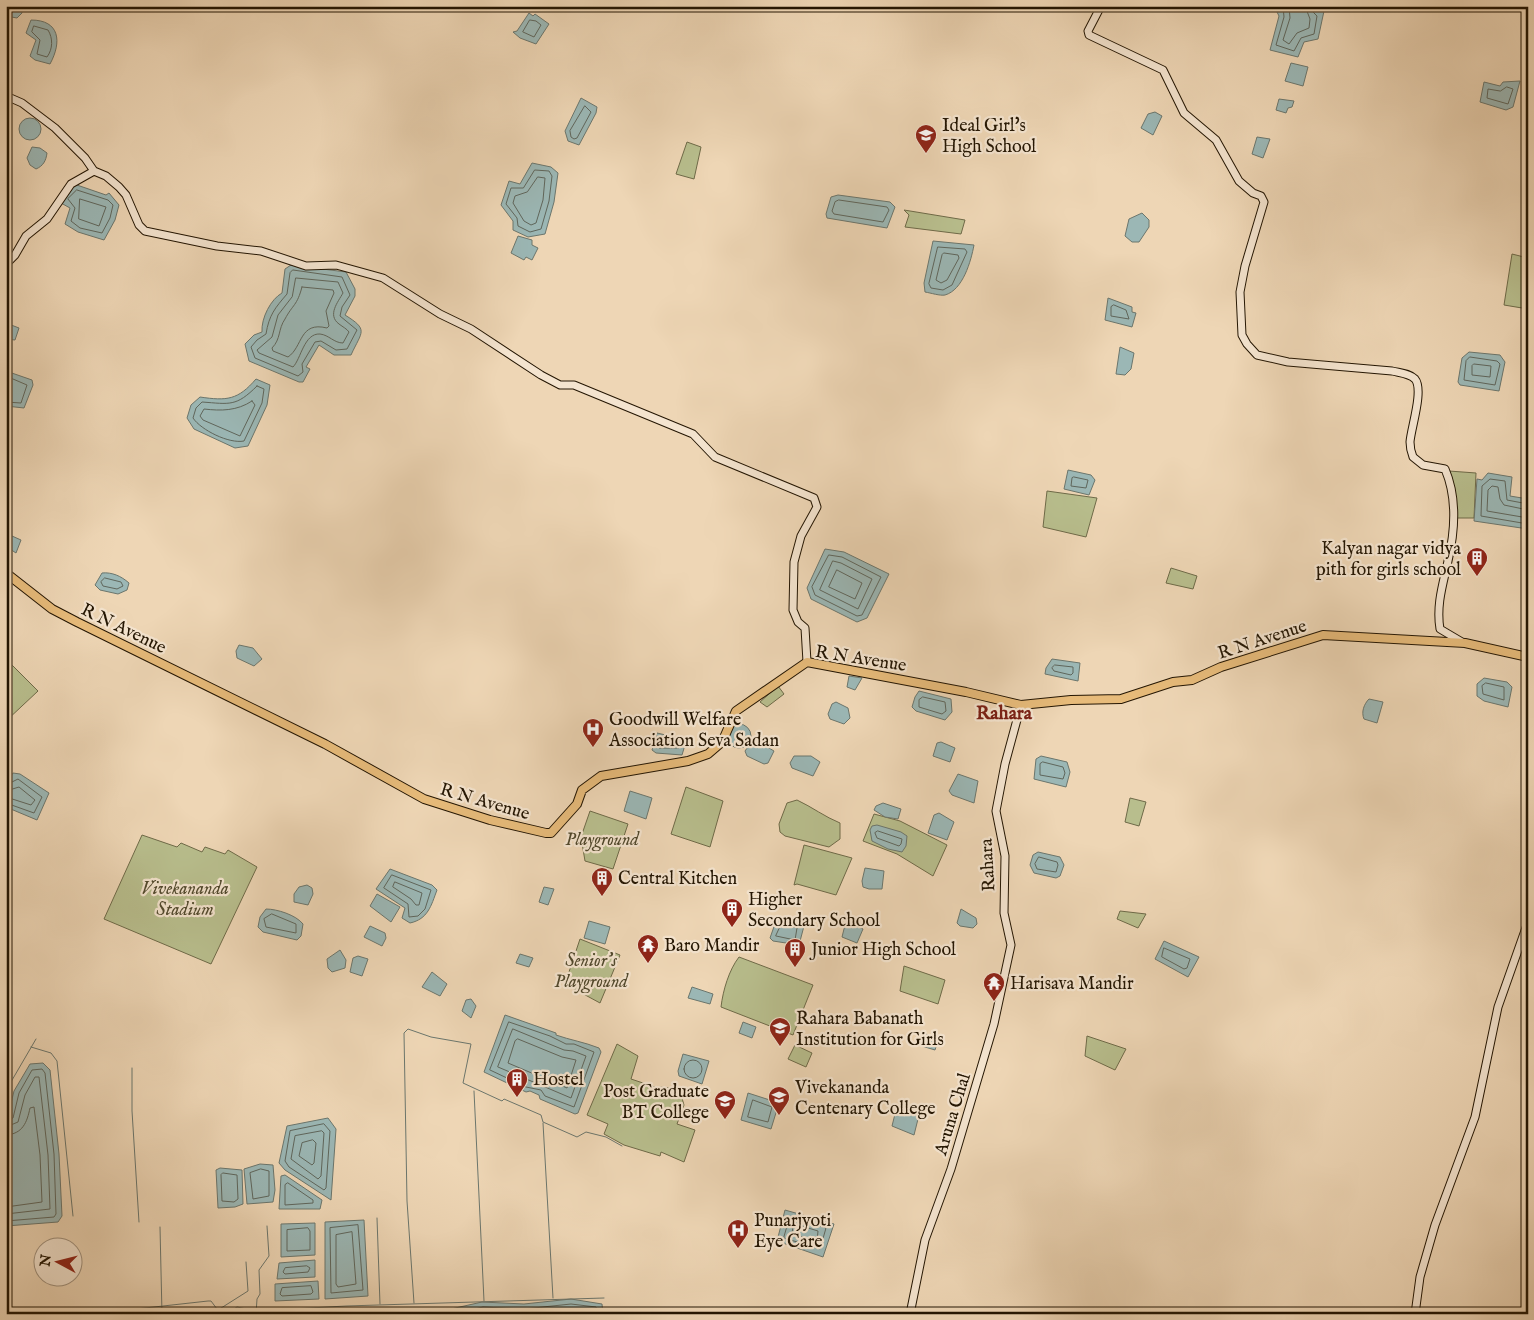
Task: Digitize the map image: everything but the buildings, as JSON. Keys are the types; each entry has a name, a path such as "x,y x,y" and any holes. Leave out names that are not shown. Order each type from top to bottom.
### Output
{"main road":[{"name":"R N Avenue","path":"6,573 46,604 77,622 325,744 424,799 490,820 546,833 555,828 577,804 582,790 602,776 688,761 708,754 722,742 736,711 807,662 959,690 1021,705 1071,700 1121,699 1173,682 1192,680 1221,667 1323,635 1465,643 1528,657"}],"street":[{"path":"1100,6 1088,31 1089,35 1163,70 1184,113 1216,140 1239,180 1253,193 1261,196 1264,202 1245,266 1240,292 1242,335 1247,344 1257,355 1288,362 1392,371 1408,375 1415,380 1418,386 1410,443 1412,457 1423,465 1446,469 1452,499 1454,519 1437,613 1440,629 1465,643"},
{"path":"6,96 22,103 55,128 86,158 94,171 106,176 120,187 126,195 135,217 145,231 217,246 261,251 306,266 336,265 384,278 440,314 471,329 554,382 560,385 574,385 693,434 715,457 814,498 817,507 795,551 792,599 793,610 798,622 805,628 807,662"},
{"path":"6,264 15,255 26,236 47,218 71,184 94,171"},
{"name":"Rahara","path":"994,1024 1011,945 1004,913 1005,856 996,811 1005,764 1021,705"},
{"path":"1414,1314 1420,1277 1436,1225 1475,1117 1483,1087 1496,1015 1528,922"},
{"name":"Aruna Chal","path":"910,1314 924,1240 951,1170 994,1024"}],"green space":[{"path":"687,142 701,147 694,179 676,174"},
{"path":"904,210 965,220 961,234 905,227 909,215"},
{"path":"1512,254 1528,258 1528,309 1504,305"},
{"path":"1449,471 1476,473 1474,518 1456,518"},
{"path":"1047,491 1097,498 1086,537 1043,527"},
{"path":"1171,568 1197,576 1193,589 1166,583"},
{"path":"6,659 38,691 6,721"},
{"path":"778,686 784,694 767,707 760,702"},
{"path":"686,787 723,801 710,847 671,834"},
{"path":"1130,798 1146,802 1139,826 1125,822"},
{"path":"797,800 840,823 840,839 829,847 785,836 780,832 779,824 787,803"},
{"name":"Playground","path":"590,811 628,824 613,869 585,861 581,837"},
{"path":"874,814 900,821 947,845 933,876 897,854 863,841"},
{"name":"Vivekananda Stadium","path":"142,835 177,847 181,843 202,852 205,847 225,854 228,850 257,867 211,964 104,919"},
{"path":"804,845 852,858 836,895 797,884 794,885"},
{"path":"1120,911 1146,914 1138,928 1117,919"},
{"name":"Senior's Playground","path":"580,939 620,955 600,1003 565,984"},
{"path":"739,957 813,985 793,1035 721,1007 727,981"},
{"path":"904,966 945,980 938,1004 900,991"},
{"path":"1087,1036 1126,1049 1115,1070 1085,1056"},
{"path":"617,1044 638,1056 631,1079 655,1087 679,1088 684,1105 677,1124 695,1130 684,1162 661,1152 660,1156 624,1145 604,1134 608,1124 587,1115"},
{"path":"795,1045 812,1053 806,1067 788,1059"}],"water":[{"path":"6,6 22,6 22,13 17,18 6,16"},
{"path":"1278,6 1317,6 1316,9 1324,11 1318,39 1304,42 1298,57 1270,50 1279,16 1277,12"},
{"path":"529,13 533,16 535,14 549,24 536,44 520,38 513,32 517,31"},
{"path":"31,20 48,24 56,34 56,48 50,64 35,60 30,56 36,40 26,33"},
{"path":"1291,63 1308,67 1303,86 1285,81"},
{"path":"1520,81 1513,107 1506,110 1480,102 1484,82 1500,86 1503,82"},
{"path":"581,98 597,107 596,113 579,145 568,141 565,131"},
{"path":"1279,99 1294,101 1292,107 1288,108 1286,113 1276,110"},
{"path":"1155,112 1162,116 1153,135 1141,128 1148,114"},
{"path":"30,118 38,121 41,129 38,137 30,140 22,137 19,129 22,121"},
{"path":"1257,137 1270,139 1263,158 1252,154"},
{"path":"32,147 40,148 47,153 44,163 36,169 30,165 27,158"},
{"path":"532,163 551,167 558,173 554,202 545,234 528,237 513,230 513,221 501,205 509,181 520,184"},
{"path":"74,184 106,195 109,193 119,205 115,220 104,240 78,232 65,224 70,208 61,203"},
{"path":"838,195 890,202 895,207 887,228 827,218 826,214 831,197"},
{"path":"1142,213 1149,220 1149,227 1139,242 1132,242 1125,236 1129,219"},
{"path":"518,236 532,240 532,245 538,248 532,260 526,257 524,260 511,253"},
{"path":"933,241 974,245 971,259 961,281 957,287 945,295 925,292 924,283"},
{"path":"291,265 346,272 355,289 355,296 345,315 358,324 361,332 351,355 334,355 319,345 306,367 310,369 303,382 249,361 245,344 254,335 262,332 265,315 274,300 282,293 285,269"},
{"path":"1108,298 1132,307 1132,312 1136,313 1132,327 1105,320"},
{"path":"6,323 19,328 15,340 6,339"},
{"path":"1120,347 1134,353 1131,369 1125,375 1116,374"},
{"path":"1469,352 1500,355 1505,362 1499,391 1460,385 1458,382 1462,358"},
{"path":"6,371 32,380 33,385 24,408 6,406"},
{"path":"256,379 270,385 267,405 248,446 235,448 194,429 187,418 191,405 200,397 225,399 237,395"},
{"path":"1068,470 1091,475 1095,480 1089,495 1064,489"},
{"path":"1488,473 1512,477 1510,496 1528,499 1528,529 1474,521 1477,479 1482,480"},
{"path":"12,536 21,540 16,553 7,547"},
{"path":"825,549 844,552 889,574 867,618 857,622 811,599 807,588"},
{"path":"102,573 113,574 123,578 129,583 127,590 118,594 100,590 95,585"},
{"path":"239,645 253,648 262,659 254,666 237,658 236,651"},
{"path":"1052,659 1080,663 1078,681 1045,674 1046,668"},
{"path":"849,676 862,678 855,690 847,687"},
{"path":"1484,678 1507,682 1512,687 1508,707 1484,701 1477,696 1477,684"},
{"path":"919,691 951,699 952,712 945,720 916,711 912,707"},
{"path":"1369,699 1383,702 1377,723 1364,719 1364,708"},
{"path":"836,702 848,708 850,718 844,724 830,719 828,714 832,704"},
{"path":"739,724 747,728 751,736 747,744 739,748 731,744 727,736 731,728"},
{"path":"657,733 683,739 685,745 682,755 656,753 652,750"},
{"path":"757,741 774,751 768,763 764,764 747,756 745,751 750,744"},
{"path":"941,742 955,748 950,762 933,756 937,743"},
{"path":"794,756 811,756 820,762 813,776 792,768 790,763"},
{"path":"1041,756 1067,762 1070,772 1066,787 1034,779 1036,759"},
{"path":"13,773 20,774 49,793 37,820 6,807 6,783"},
{"path":"958,774 978,781 974,803 952,795 949,791"},
{"path":"630,791 652,798 646,819 624,811"},
{"path":"883,803 901,809 898,819 885,817 874,810 876,806"},
{"path":"939,813 954,822 947,840 928,833 934,815"},
{"path":"877,825 901,832 907,836 906,846 902,852 888,849 872,841 870,830 872,826"},
{"path":"1038,852 1060,857 1064,865 1060,876 1056,878 1034,873 1030,865 1033,855"},
{"path":"865,868 884,871 882,889 863,887 862,881"},
{"path":"390,869 432,885 437,890 428,911 416,921 410,923 402,918 405,908 376,889"},
{"path":"307,885 312,888 313,894 308,905 294,902 294,894 299,887"},
{"path":"544,887 554,889 548,905 539,902"},
{"path":"377,894 400,907 391,922 370,906"},
{"path":"266,909 286,913 300,921 303,924 301,936 297,940 263,932 258,927 260,917"},
{"path":"961,909 976,918 977,924 973,928 960,926 957,923"},
{"path":"782,917 801,923 804,926 799,945 773,941 770,938 776,921"},
{"path":"589,921 610,927 605,944 584,938"},
{"path":"846,921 863,929 857,943 842,937"},
{"path":"370,926 385,933 386,938 382,946 364,937"},
{"path":"1164,941 1199,957 1188,977 1155,959"},
{"path":"340,950 346,960 345,968 332,972 328,968 327,959"},
{"path":"520,954 533,958 529,967 516,963"},
{"path":"358,956 368,959 362,976 350,972 353,958"},
{"path":"432,972 447,984 440,996 422,987"},
{"path":"692,987 713,994 710,1004 688,998"},
{"path":"471,999 476,1006 471,1018 462,1011 466,1000"},
{"path":"505,1015 556,1033 556,1035 599,1048 601,1052 578,1113 575,1114 540,1099 539,1095 530,1091 526,1092 484,1072"},
{"path":"743,1022 756,1027 752,1038 739,1033"},
{"path":"919,1032 939,1038 935,1050 915,1044"},
{"path":"683,1054 709,1061 702,1084 679,1076 678,1071"},
{"path":"43,1063 50,1070 59,1154 62,1216 58,1222 6,1226 6,1124 14,1091 30,1064"},
{"path":"748,1093 779,1103 771,1129 741,1120"},
{"path":"895,1114 919,1115 914,1135 892,1126"},
{"path":"328,1118 336,1129 331,1200 285,1170 279,1163 287,1126"},
{"path":"260,1164 273,1165 275,1190 273,1202 247,1204 244,1169"},
{"path":"220,1168 242,1170 243,1204 235,1207 218,1208 216,1170"},
{"path":"285,1175 322,1200 320,1209 279,1209 281,1176"},
{"path":"785,1210 834,1224 823,1257 777,1241"},
{"path":"364,1220 368,1296 325,1299 325,1222"},
{"path":"315,1223 315,1255 281,1257 281,1224"},
{"path":"315,1260 315,1277 277,1279 279,1263"},
{"path":"318,1281 319,1299 275,1301 275,1284"},
{"path":"571,1299 602,1304 603,1314 441,1314 442,1311 482,1302 524,1304"},
{"path":"316,1310 320,1312 400,1310 421,1314 272,1314"}],"waterway":[{"path":"414,1303 407,1201 404,1033 408,1029 431,1037 471,1044 463,1083 502,1101 504,1099 541,1115 543,1122 577,1137 586,1132 606,1137 622,1146"},
{"path":"6,1098 8,1087 36,1039"},
{"path":"31,1047 51,1053 57,1061 73,1216"},
{"path":"132,1068 132,1111 139,1222"},
{"path":"474,1091 484,1301"},
{"path":"543,1123 553,1298"},
{"path":"377,1218 380,1304"},
{"path":"256,1314 257,1299 260,1294 259,1270 269,1256 267,1226"},
{"path":"160,1227 162,1314"},
{"path":"218,1310 248,1291 246,1262"},
{"path":"226,1314 237,1307 256,1311 346,1306 604,1298"},
{"path":"91,1314 208,1301 211,1301 220,1313 223,1314"}],"place":[{"name":"Ideal Girl's High School","path":"926,154"},
{"name":"Kalyan nagar vidya pith for girls school","path":"1477,577"},
{"name":"Goodwill Welfare Association Seva Sadan","path":"593,748"},
{"name":"Central Kitchen","path":"602,897"},
{"name":"Higher Secondary School","path":"732,928"},
{"name":"Baro Mandir","path":"648,964"},
{"name":"Junior High School","path":"795,968"},
{"name":"Harisava Mandir","path":"994,1002"},
{"name":"Rahara Babanath Institution for Girls","path":"780,1047"},
{"name":"Hostel","path":"517,1098"},
{"name":"Vivekananda Centenary College","path":"779,1116"},
{"name":"Post Graduate BT College","path":"725,1120"},
{"name":"Punarjyoti Eye Care","path":"738,1249"}],"district":[{"name":"Rahara","path":"1004,712"}]}
